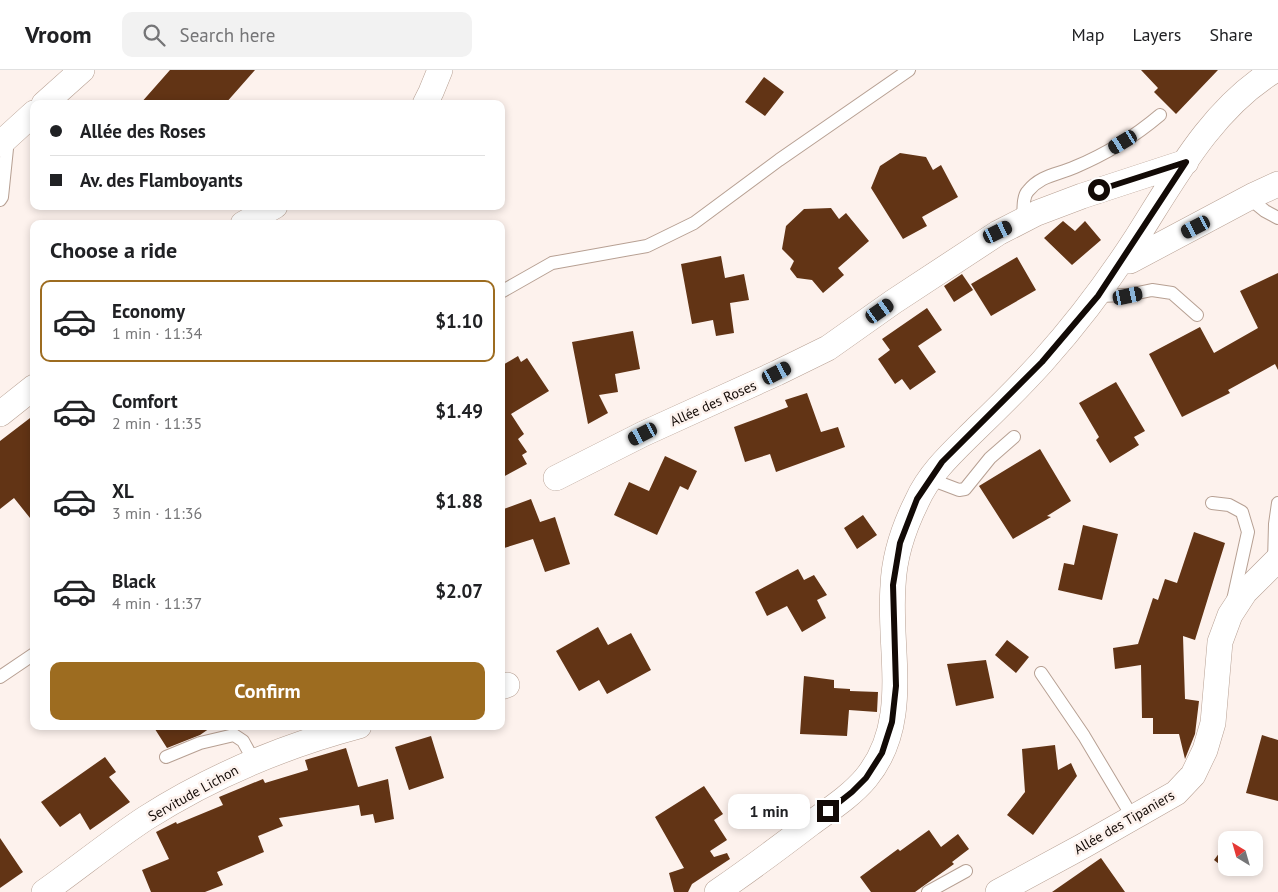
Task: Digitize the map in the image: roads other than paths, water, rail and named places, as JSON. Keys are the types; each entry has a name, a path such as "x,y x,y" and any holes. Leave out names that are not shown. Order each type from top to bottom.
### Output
{"street":[{"path":"48,100 82,70"},
{"path":"427,100 440,70"},
{"path":"717,892 778,849 852,792 866,778 882,753 895,706 893,585 900,543 917,499 942,462 1042,362 1098,296 1201,140 1234,102 1275,70"},
{"path":"4,140 30,117"},
{"name":"Allée des Roses","path":"556,478 643,434 752,385 828,348 998,232 1082,196 1186,162"},
{"path":"1122,260 1130,261 1278,184"},
{"path":"250,220 268,210"},
{"path":"0,414 30,391"},
{"name":"Allée des Tipaniers","path":"998,892 1176,793 1193,775 1205,750 1213,723 1220,642 1230,615 1245,592 1276,561"},
{"name":"Servitude Lichon","path":"44,892 145,819 191,792 254,761 314,738 344,730"}],"lane":[{"path":"505,290 552,263 647,246 694,223 779,160 909,70"},
{"path":"1023,220 1026,193 1040,179 1074,168 1107,152 1140,132 1160,115"},
{"path":"0,200 2,197 4,140"},
{"path":"1249,198 1265,211 1278,218"},
{"path":"1098,296 1128,296 1152,290 1172,293 1196,315"},
{"path":"930,480 959,490 966,489 990,458 1014,436"},
{"path":"1212,503 1229,506 1242,512 1248,532 1230,615"},
{"path":"1276,561 1275,524 1278,503"},
{"path":"0,677 30,657"},
{"path":"1041,673 1084,736 1133,818"},
{"path":"166,757 200,743 234,735 243,741 254,761"},
{"path":"928,892 966,871"}]}
